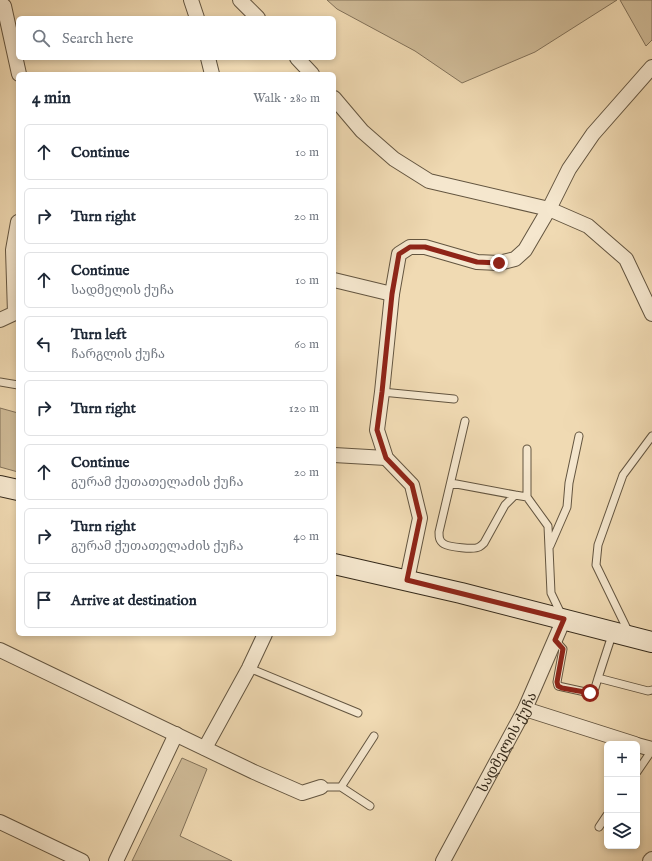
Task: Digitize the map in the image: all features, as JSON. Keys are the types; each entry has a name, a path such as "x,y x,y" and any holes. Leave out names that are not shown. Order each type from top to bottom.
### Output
{"street":[{"path":"191,0 196,16"},
{"path":"240,0 256,16"},
{"path":"0,3 4,6 19,72"},
{"path":"208,60 212,72"},
{"path":"299,60 310,72"},
{"path":"407,580 420,518 412,485 386,458 377,430 392,294 399,254 410,247 425,247 477,262 499,263 515,259 525,250 549,209 569,169 593,134 652,66"},
{"path":"336,100 362,131 394,159 429,181 549,209 588,226 626,259 652,314"},
{"path":"16,233 13,250 16,297"},
{"path":"336,280 392,294"},
{"path":"0,320 16,313"},
{"path":"336,455 386,458"},
{"path":"0,486 16,490"},
{"path":"336,564 407,580 652,642"},
{"name":"სადმელის ქუჩა","path":"443,861 526,709 564,619"},
{"path":"205,748 249,668 264,636"},
{"path":"0,650 254,772 302,792 321,787"},
{"path":"526,709 627,741"},
{"path":"116,861 176,734"},
{"path":"640,746 652,750"},
{"path":"0,822 82,861"}],"lane":[{"path":"0,382 16,385"},
{"path":"382,392 454,399"},
{"path":"465,421 438,532 439,539 444,544 454,546 474,548 480,547 484,543 505,505 515,495"},
{"path":"549,548 567,508 569,483 579,436"},
{"path":"555,640 563,649 557,682 558,686 590,693 595,688 598,678 622,634 596,565 598,545 623,475 652,436"},
{"path":"528,449 527,497 548,526 552,593 564,619"},
{"path":"450,483 527,497"},
{"path":"249,668 358,713"},
{"path":"598,678 648,692 652,690"},
{"path":"341,787 374,736"},
{"path":"640,768 652,750"},
{"path":"321,787 341,787 370,806"},
{"path":"598,827 604,819"}],"shaded area":[{"path":"327,0 617,0 535,52 462,83 415,51 337,9"},
{"path":"620,0 652,0 652,40 646,46"},
{"path":"0,408 16,412 16,471 0,467"},
{"path":"182,758 207,769 180,836 232,861 132,861"}],"route":[{"path":"499,263 477,262 425,247 410,247 399,254 392,294 377,430 386,458 412,485 420,518 407,580 564,619 555,640 563,649 557,682 558,686 590,693"}]}
